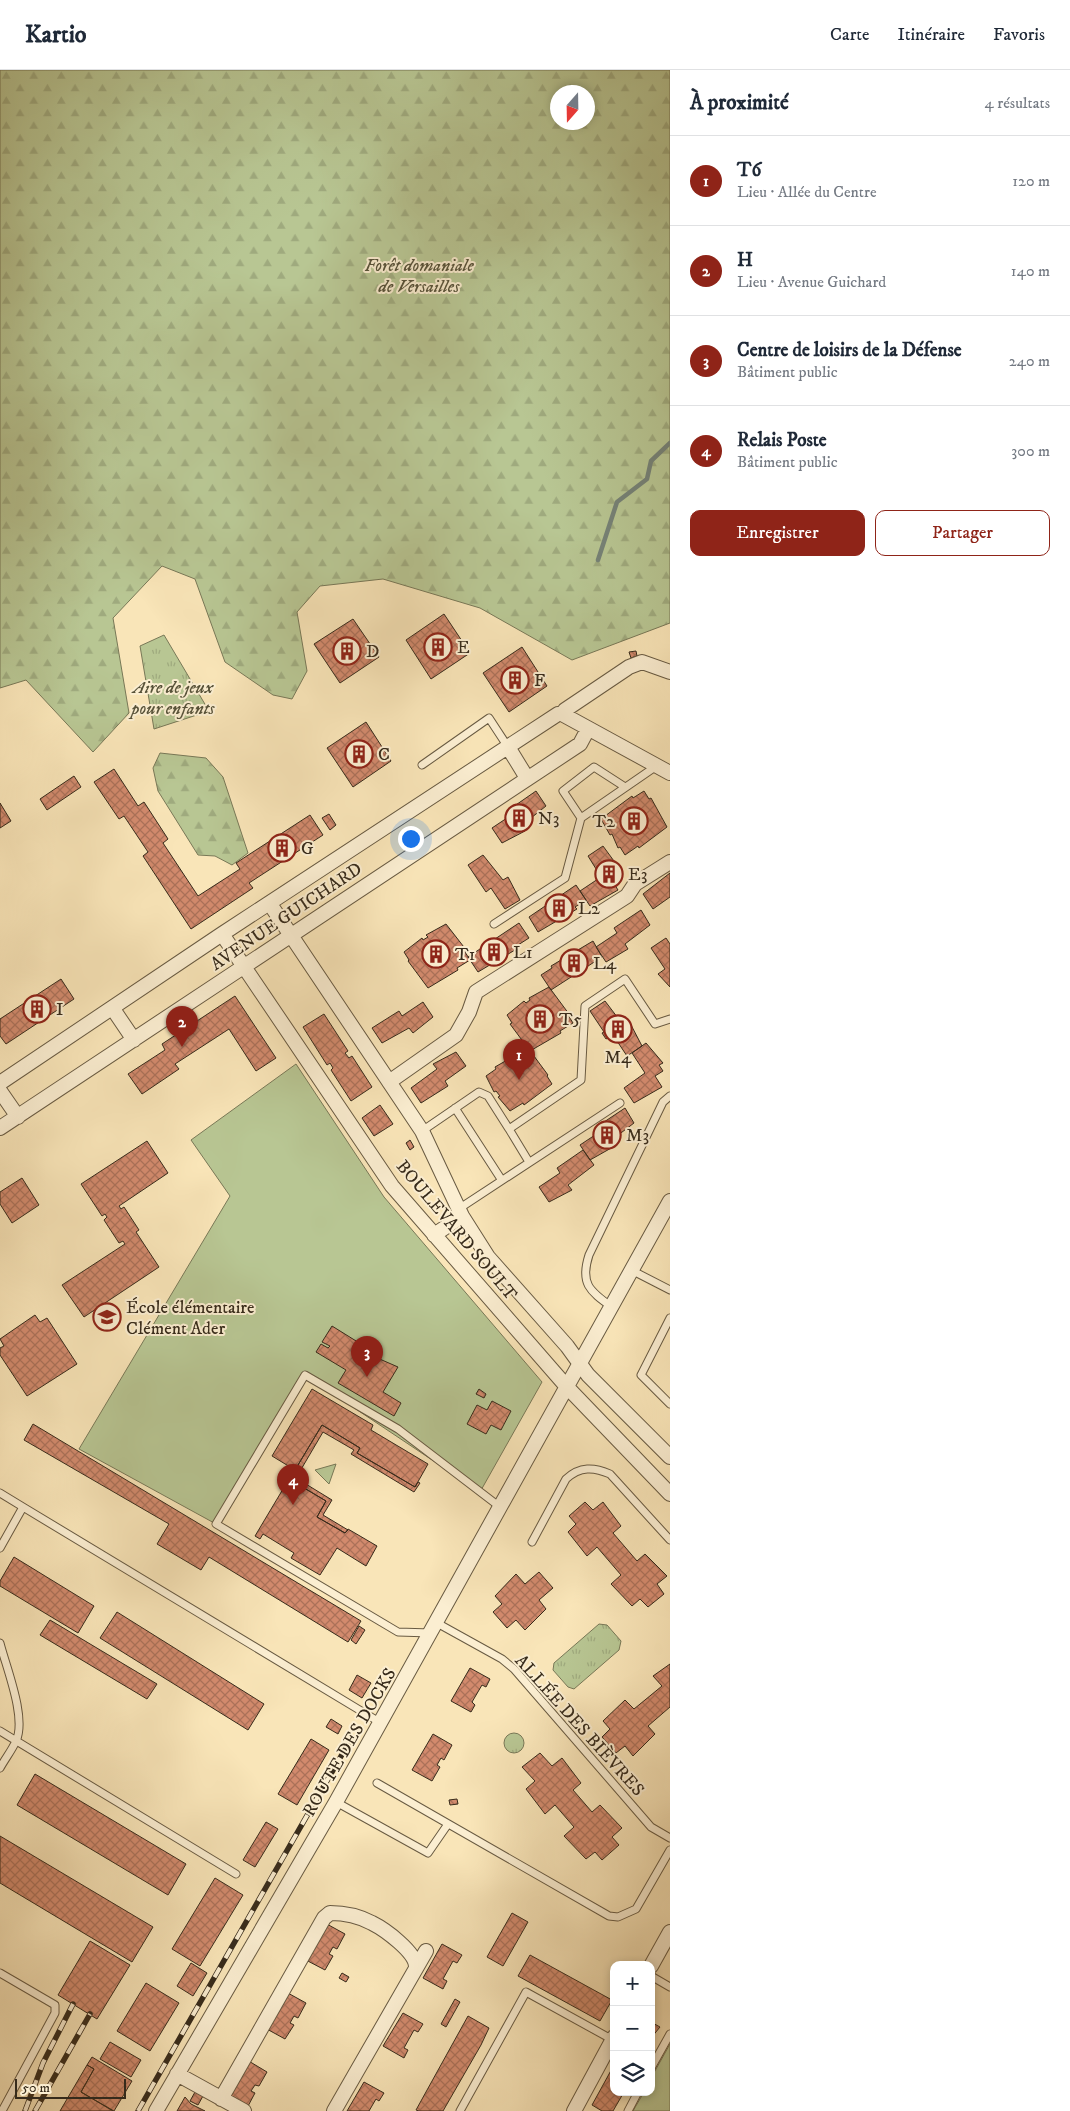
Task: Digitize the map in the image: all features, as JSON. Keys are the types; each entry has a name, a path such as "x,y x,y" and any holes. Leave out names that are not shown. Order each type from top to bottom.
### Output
{"street":[{"name":"AVENUE GUICHARD","path":"0,1083 113,1009 222,934 558,714 562,714 629,667 642,662 670,672"},
{"path":"562,714 588,730 670,773"},
{"name":"AVENUE GUICHARD","path":"0,1128 246,967 289,936 580,744 588,730"},
{"path":"508,747 527,778"},
{"path":"389,1082 456,1035 469,1012 476,992 627,896 635,884 670,862"},
{"name":"BOULEVARD SOULT","path":"270,904 289,936 422,1132 461,1212 488,1257 567,1346 579,1365 670,1457"},
{"name":"BOULEVARD SOULT","path":"222,934 392,1186 566,1387 670,1494"},
{"path":"113,1009 134,1040"},
{"path":"0,1091 18,1116"},
{"name":"ROUTE DES DOCKS","path":"156,2111 381,1723 566,1387 633,1271 670,1201"},
{"path":"434,1235 461,1212"},
{"path":"221,2099 324,1918 330,1913 344,1913 372,1923 411,1952 416,1959 416,1966"},
{"path":"654,1961 670,1932"},
{"path":"334,2111 426,1950"},
{"path":"574,2111 610,2045"},
{"path":"177,2074 244,2111"}],"lane":[{"path":"422,765 489,718 508,747"},
{"path":"494,924 565,878 581,818 655,766"},
{"path":"581,818 563,790 594,767 625,787"},
{"path":"509,1129 581,1080 585,1006 625,979 656,1024 670,1019"},
{"path":"422,1132 479,1092 488,1096 529,1162"},
{"path":"612,1307 593,1293 587,1285 584,1272 589,1255 663,1102 670,1096"},
{"path":"461,1212 502,1179 620,1103"},
{"path":"455,1108 502,1179"},
{"path":"633,1271 670,1290"},
{"path":"670,1318 641,1375 670,1404"},
{"path":"434,1628 398,1632 216,1524 305,1375 398,1429 500,1507"},
{"path":"532,1542 566,1479 574,1472 584,1469 598,1469 610,1474 670,1540"},
{"path":"0,1493 381,1723"},
{"path":"0,1548 23,1506"},
{"name":"ALLÉE DES BIÈVRES","path":"434,1628 502,1659 514,1669 652,1827 670,1838"},
{"path":"0,1643 19,1717 17,1741 0,1768"},
{"path":"0,1731 236,1874"},
{"path":"376,1784 609,1916 618,1917 636,1910 670,1850"},
{"path":"336,1802 428,1853 448,1824"},
{"path":"0,1973 54,2006 55,2013 2,2111"},
{"path":"655,1978 670,1986"},
{"path":"460,2111 526,1992 610,2037"},
{"path":"655,2061 670,2034"},
{"path":"628,2111 636,2096"}],"green space":[{"name":"Forêt domaniale de Versailles","path":"0,70 670,70 670,623 572,660 480,608 383,579 320,586 297,612 307,671 292,699 273,695 225,662 195,579 162,566 113,618 129,713 93,752 26,680 0,688"},
{"name":"Aire de jeux pour enfants","path":"164,635 209,711 154,729 140,646"},
{"path":"160,753 206,758 223,777 248,853 232,865 215,856 198,855 158,791 153,768"},
{"path":"296,1064 384,1197 542,1382 480,1492 305,1375 216,1524 79,1449 230,1196 191,1140"},
{"path":"336,1464 329,1484 315,1470"},
{"path":"599,1624 607,1625 621,1641 619,1650 574,1689 568,1687 553,1670 554,1663"},
{"path":"510,1733 518,1733 524,1739 524,1747 518,1753 510,1753 504,1747 504,1739"},
{"path":"670,2044 670,2111 633,2111 642,2096 655,2096 655,2071"}],"building":[{"name":"E","path":"444,614 470,653 431,679 406,640"},
{"name":"D","path":"353,619 379,657 340,683 314,644"},
{"name":"F","path":"522,647 547,686 509,712 483,673"},
{"path":"636,651 637,656 631,658 629,652"},
{"name":"C","path":"366,722 391,761 353,787 327,748"},
{"name":"G","path":"114,769 138,806 144,802 168,839 163,843 198,896 240,869 236,863 310,815 323,835 249,883 253,888 191,929 143,856 148,852 124,816 119,819 94,782"},
{"path":"74,776 81,787 47,810 40,799"},
{"name":"N3","path":"536,791 546,806 521,826 525,831 502,843 492,828 513,814 510,809"},
{"name":"T2","path":"644,791 649,799 651,798 667,827 639,848 638,846 625,855 620,847 618,848 612,834 610,835 601,819 632,796 633,798"},
{"path":"0,803 11,821 0,828"},
{"path":"329,814 336,825 330,830 322,818"},
{"name":"E3","path":"603,846 622,872 611,879 618,890 590,906 580,891 601,877 588,856"},
{"path":"483,855 503,880 508,877 520,900 505,909 491,888 486,892 468,865"},
{"path":"670,873 670,897 653,909 643,894"},
{"name":"L2","path":"576,885 586,900 575,907 577,909 538,932 529,917"},
{"path":"641,910 650,925 625,944 628,949 606,962 596,947 617,933 614,928"},
{"name":"L1","path":"519,923 529,938 518,945 520,947 478,972 468,957"},
{"name":"T1","path":"446,924 467,951 465,952 470,960 457,968 458,970 428,988 408,961 404,952 422,938 423,940 428,937 426,935"},
{"path":"666,938 670,944 670,987 658,974 665,969 651,948"},
{"name":"L4","path":"593,941 602,957 551,990 541,975 552,968 551,966"},
{"name":"I","path":"61,979 74,999 6,1044 0,1036 0,1019"},
{"name":"T5","path":"549,987 569,1014 573,1023 560,1031 561,1033 530,1051 510,1024 512,1023 507,1015 524,1001 526,1003 530,1000 529,998"},
{"path":"235,996 276,1058 256,1071 229,1029 175,1064 179,1069 142,1094 128,1074 165,1050 162,1044"},
{"name":"M4","path":"605,1001 624,1026 630,1023 642,1046 627,1056 613,1035 606,1039 602,1033 604,1032 590,1011"},
{"path":"423,1002 433,1017 413,1033 409,1028 382,1043 372,1028 399,1011 402,1016"},
{"path":"324,1014 348,1051 345,1053 349,1058 352,1056 372,1087 351,1101 331,1070 333,1068 330,1063 327,1065 303,1027"},
{"path":"646,1043 663,1063 659,1065 663,1071 655,1076 662,1087 634,1103 624,1088 645,1073 632,1053"},
{"path":"528,1048 548,1075 552,1084 524,1105 523,1103 510,1111 498,1097 500,1096 496,1091 494,1092 486,1076 496,1069 495,1067"},
{"path":"456,1052 466,1066 445,1081 448,1086 421,1103 411,1088 437,1069 433,1064"},
{"path":"380,1105 393,1124 374,1136 362,1118"},
{"name":"M3","path":"625,1108 634,1123 609,1142 613,1147 590,1160 580,1145 601,1131 598,1126"},
{"path":"410,1140 414,1147 410,1150 406,1143"},
{"path":"147,1141 168,1173 119,1206 121,1209 124,1207 139,1230 136,1232 159,1267 84,1317 62,1285 125,1244 123,1241 119,1243 104,1220 107,1217 105,1214 102,1216 81,1184"},
{"path":"583,1150 594,1165 568,1185 572,1190 549,1202 539,1187 560,1173 557,1168"},
{"path":"22,1178 39,1205 12,1223 0,1204 0,1192"},
{"path":"35,1315 40,1322 47,1318 77,1364 27,1396 0,1355 0,1348 4,1346 0,1339"},
{"path":"332,1326 377,1354 375,1357 398,1367 383,1392 401,1403 394,1416 338,1383 346,1370 316,1352 321,1344 328,1348 330,1346 322,1342"},
{"path":"312,1389 373,1425 371,1430 428,1464 415,1487 357,1453 360,1448 322,1425 295,1470 272,1456"},
{"path":"479,1389 486,1394 484,1398 476,1394"},
{"path":"492,1401 511,1411 501,1430 491,1425 486,1434 467,1424 477,1405 487,1410"},
{"path":"33,1424 361,1621 348,1642 209,1557 201,1570 157,1544 169,1524 24,1440"},
{"path":"322,1425 360,1448 357,1453 415,1487 418,1482 420,1483 414,1492 351,1454 354,1450 323,1432 296,1478 332,1500 323,1515 348,1530 345,1533 317,1517 326,1501 289,1479 284,1488 281,1485 291,1467 295,1470"},
{"path":"289,1479 326,1501 317,1517 345,1533 348,1529 377,1546 366,1566 337,1548 320,1575 291,1558 294,1553 263,1534 260,1539 255,1536"},
{"path":"585,1502 593,1510 603,1502 621,1526 613,1533 637,1561 645,1554 667,1576 657,1584 664,1594 648,1607 640,1599 632,1606 611,1584 621,1575 597,1547 587,1556 568,1532 576,1524 569,1516"},
{"path":"14,1557 94,1606 78,1633 0,1586 0,1581"},
{"path":"539,1572 553,1588 539,1600 546,1609 525,1630 516,1620 507,1628 493,1612 502,1604 495,1596 516,1574 525,1584"},
{"path":"117,1612 264,1704 248,1730 100,1638"},
{"path":"50,1620 157,1684 147,1699 40,1635"},
{"path":"359,1626 365,1630 356,1644 351,1640"},
{"path":"670,1664 670,1707 648,1726 655,1734 633,1756 625,1746 616,1753 602,1737 610,1729 603,1721 625,1700 634,1709 662,1686 653,1676"},
{"path":"470,1668 490,1679 486,1687 482,1685 472,1702 475,1705 471,1712 451,1701"},
{"path":"357,1675 371,1683 362,1698 349,1690"},
{"path":"331,1719 342,1726 338,1734 326,1727"},
{"path":"433,1734 452,1745 444,1760 441,1758 437,1765 440,1767 432,1781 412,1770"},
{"path":"311,1739 329,1750 297,1805 278,1794"},
{"path":"540,1753 552,1766 562,1758 581,1783 573,1790 592,1812 600,1805 622,1828 612,1837 619,1845 602,1860 595,1852 586,1859 564,1836 574,1827 555,1805 545,1814 526,1789 535,1781 522,1767"},
{"path":"35,1774 186,1864 168,1895 17,1805"},
{"path":"457,1799 458,1804 450,1805 449,1800"},
{"path":"266,1822 278,1829 255,1867 243,1860"},
{"path":"0,1836 153,1927 132,1962 0,1883"},
{"path":"215,1878 243,1895 200,1966 172,1949"},
{"path":"512,1913 528,1922 503,1966 487,1957"},
{"path":"325,1923 345,1934 337,1949 333,1947 329,1954 333,1956 325,1970 304,1959"},
{"path":"90,1941 130,1965 97,2019 58,1995"},
{"path":"442,1944 462,1955 457,1963 453,1961 443,1979 447,1981 443,1989 423,1978"},
{"path":"530,1955 610,1999 610,2004 600,2021 518,1976"},
{"path":"191,1963 207,1973 193,1996 177,1986"},
{"path":"342,1973 349,1977 346,1982 339,1978"},
{"path":"146,1983 179,2003 150,2051 117,2031"},
{"path":"286,1992 306,2003 298,2018 294,2016 290,2023 294,2025 285,2039 265,2028"},
{"path":"455,1999 460,2002 446,2027 441,2024"},
{"path":"403,2013 423,2024 418,2032 414,2030 404,2048 408,2050 404,2058 383,2046"},
{"path":"468,2016 489,2028 481,2045 443,2111 416,2110"},
{"path":"655,2024 660,2027 655,2033"},
{"path":"110,2042 141,2060 131,2077 100,2059"},
{"path":"92,2057 132,2081 114,2111 81,2092 94,2069 87,2065"},
{"path":"247,2060 267,2072 259,2086 255,2085 251,2091 255,2093 247,2108 226,2097"},
{"path":"87,2065 94,2069 81,2092 113,2111 60,2111"},
{"path":"610,2072 610,2096 622,2096 613,2111 602,2111 592,2105"},
{"path":"364,2082 384,2093 379,2101 376,2099 369,2111 347,2111"},
{"path":"195,2092 203,2096 198,2105 190,2101"},
{"path":"185,2097 191,2104 205,2111 177,2111"}],"waterway":[{"path":"598,560 617,502 647,479 651,461 670,443"}],"railway":[{"path":"138,2111 348,1744"},
{"path":"25,2111 43,2063 73,2004"},
{"path":"35,2111 90,2014"}],"place":[{"name":"E","path":"438,647"},
{"name":"D","path":"347,651"},
{"name":"F","path":"515,680"},
{"name":"C","path":"359,754"},
{"name":"N3","path":"519,818"},
{"name":"T2","path":"634,821"},
{"name":"G","path":"282,848"},
{"name":"E3","path":"609,874"},
{"name":"L2","path":"559,908"},
{"name":"L1","path":"494,952"},
{"name":"T1","path":"436,954"},
{"name":"L4","path":"574,963"},
{"name":"I","path":"37,1009"},
{"name":"T5","path":"540,1019"},
{"name":"M4","path":"618,1029"},
{"name":"H","path":"182,1047"},
{"name":"T6","path":"519,1080"},
{"name":"M3","path":"607,1135"},
{"name":"École élémentaire Clément Ader","path":"107,1317"},
{"name":"Centre de loisirs de la Défense","path":"367,1377"},
{"name":"Relais Poste","path":"293,1505"}]}
